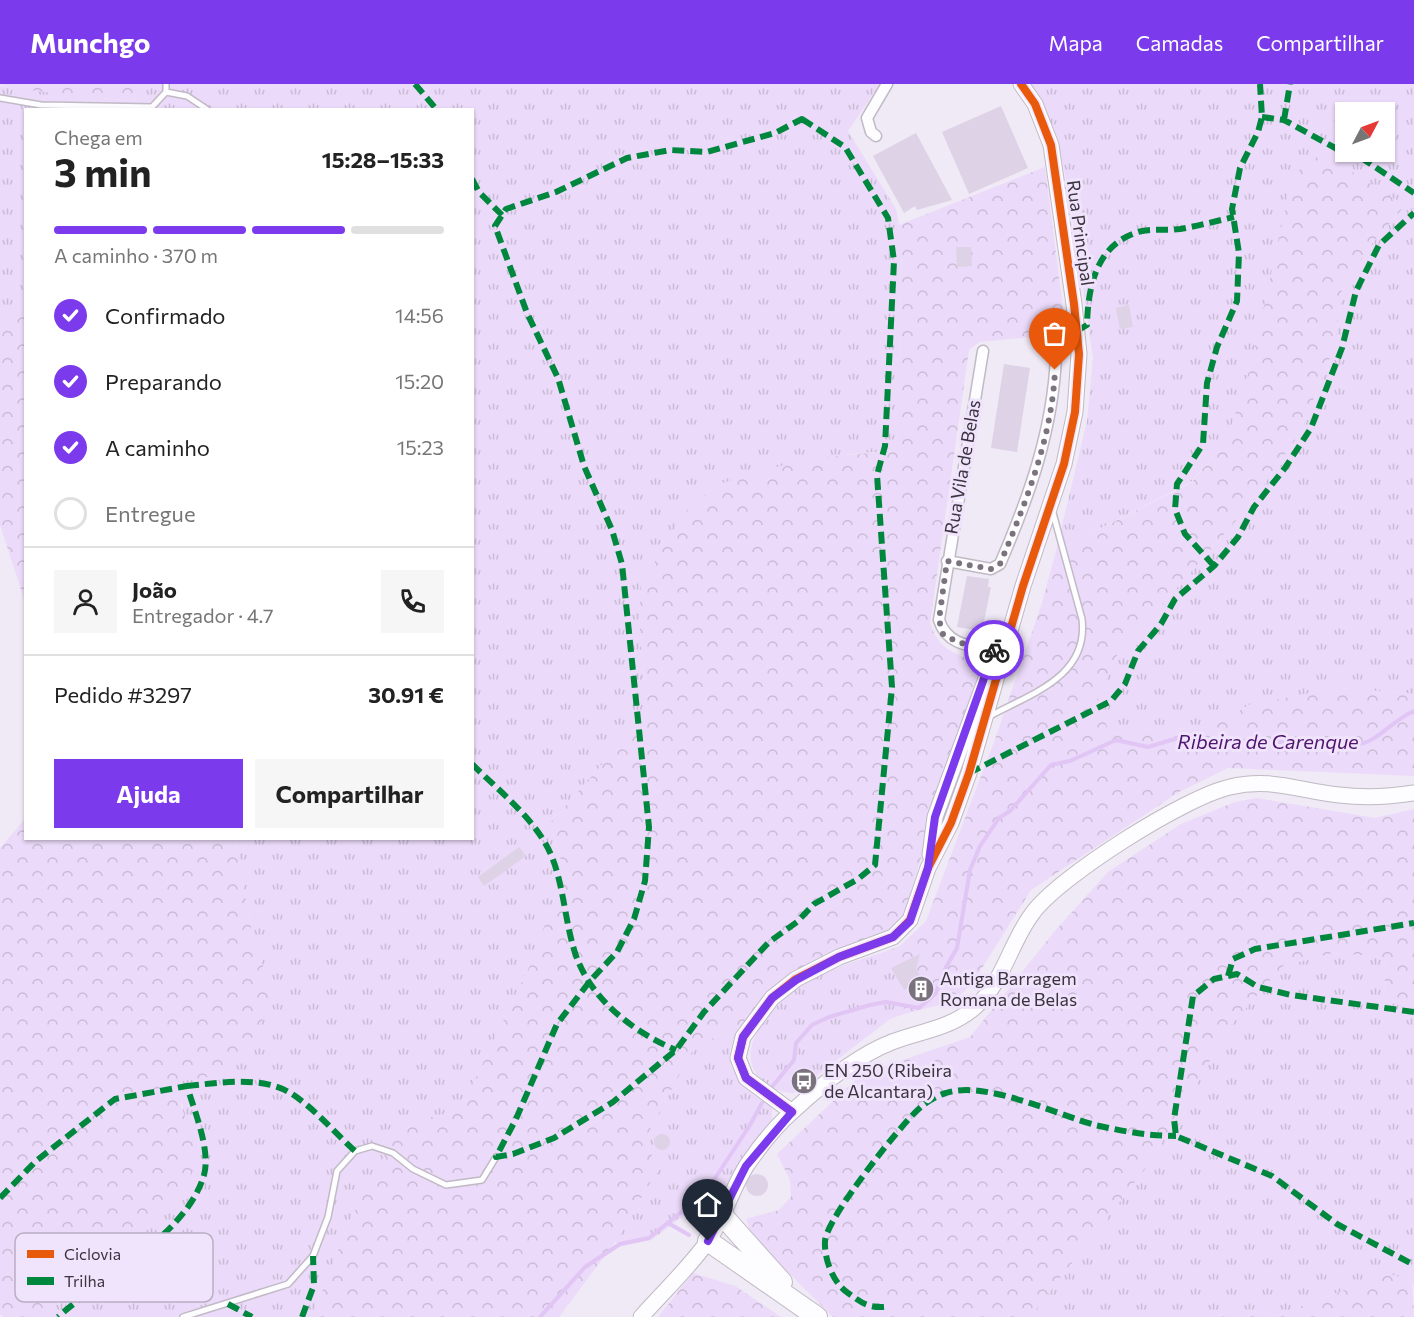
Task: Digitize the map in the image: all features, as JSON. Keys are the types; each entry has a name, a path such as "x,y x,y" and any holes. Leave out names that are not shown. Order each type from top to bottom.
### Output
{"highway":[{"path":"722,1215 810,1312"},
{"path":"708,1241 810,1312"}],"street":[{"path":"876,136 871,132 867,118 887,84"},
{"name":"Rua Principal","path":"792,1112 746,1078 738,1058 743,1037 772,998 805,974 901,931 910,921 928,868 951,823 1023,586 1064,464 1075,412 1079,354 1051,145 1039,114 1021,84"},
{"name":"Rua Vila de Belas","path":"983,351 939,620 943,634 957,642 996,651"},
{"path":"947,561 991,569 1000,564 1029,495 1050,416 1056,356"},
{"name":"Rua Principal","path":"928,868 935,817 996,651 1023,586"},
{"path":"641,1317 708,1241 746,1166 792,1112 852,1064 891,1042 952,1024 976,1006 993,987 1012,945 1033,912 1062,885 1165,815 1228,787 1269,782 1338,795 1376,798 1414,793"}],"lane":[{"path":"0,99 41,105 152,107 166,92 166,84"},
{"path":"166,92 187,96 205,108"},
{"path":"984,719 1059,678 1071,665 1084,637 1082,619 1050,504"},
{"path":"183,1317 288,1284 313,1256 328,1217 337,1171 355,1151 372,1146 393,1153 413,1169 446,1185 482,1180 496,1157"}],"green space":[{"path":"0,84 154,84 129,101 39,91"},
{"path":"154,84 880,84 848,131 896,209 902,241 897,450 852,454 719,484 684,513 639,621 648,713 550,823 564,871 532,961 460,1111 401,1125 350,1220 312,1317 45,1317 52,1302 213,1302 213,1233 138,1233 156,1220 183,1106 176,1097 175,1081 220,1075 274,1000 252,933 235,840 474,840 474,108 24,108 24,315 0,315 0,86 129,101"},
{"path":"1030,84 1414,84 1414,694 1339,688 1251,704 1210,727 1109,733 1098,697 1115,658 1248,507 1300,433 1335,345 1342,288 1368,248 1405,206 1252,361 1227,440 1191,482 1056,551 1087,421 1093,358 1072,212 1058,139 1041,100"},
{"path":"1323,153 1405,206 1368,248 1342,288 1335,345 1300,433 1248,507 1115,658 1098,698 1109,733 1210,727 1251,704 1339,688 1414,694 1414,776 1228,768 1179,792 1031,890 972,984 954,1001 904,1014 900,946 926,921 994,742 1042,603 1056,551 1191,483 1227,440 1252,361 1290,187 1301,167"},
{"path":"1045,167 1065,325 1053,335 979,342 969,350 930,623 938,640 944,646 956,654 981,664 902,920 896,928 754,1010 741,1026 695,1046 644,1141 659,1168 615,1242 559,1317 312,1317 350,1220 401,1124 460,1111 532,961 564,871 550,823 648,713 639,621 641,585 684,513 719,484 801,460 897,450 902,241 899,225"},
{"path":"0,315 24,315 24,599 0,525"},
{"path":"1257,798 1375,818 1414,809 1414,1000 1384,996 1386,957 1333,953 1283,966 1231,1025 1149,1164 1030,1317 833,1317 752,1236 746,1219 779,1210 791,1197 790,1180 777,1154 862,1074 970,1037 1054,932 1108,872 1181,824 1235,802"},
{"path":"24,820 24,840 235,840 252,933 274,1000 247,1047 220,1075 176,1082 179,1099 191,1133 194,1152 189,1179 175,1202 155,1222 140,1233 15,1233 15,1302 55,1302 45,1317 3,1317 0,1314 0,848"},
{"path":"900,946 904,1014 890,1019 794,1093 783,1092 758,1077 751,1059 751,1047 755,1036 776,1007 791,993 824,973"},
{"path":"1333,953 1386,957 1384,995 1414,1000 1414,1288 1412,1280 1388,1274 1278,1315 1227,1307 1222,1317 1030,1317 1149,1164 1231,1025 1283,966"},
{"path":"741,1026 733,1041 730,1063 734,1072 749,1087 772,1104 772,1120 731,1181 651,1240 622,1246 615,1242 659,1168 644,1141 695,1046"},
{"path":"693,1273 735,1286 781,1317 658,1317"},
{"path":"1388,1274 1412,1280 1414,1317 1222,1317 1227,1307 1278,1315"}],"building":[{"path":"1001,106 1028,168 969,194 942,132"},
{"path":"916,133 952,200 917,210 915,206 904,213 873,156"},
{"path":"956,247 971,247 972,266 957,267"},
{"path":"1129,305 1133,327 1120,329 1116,308"},
{"path":"1004,364 1030,368 1017,452 991,448"},
{"path":"967,576 989,579 988,587 991,587 982,631 957,627"},
{"path":"519,847 526,856 484,886 478,877"},
{"path":"920,954 916,969 930,993 919,1000 909,987 904,990 891,968"},
{"path":"659,1134 665,1134 670,1142 668,1148 659,1150 654,1145 654,1139"},
{"path":"757,1174 765,1177 768,1185 765,1193 757,1196 749,1193 746,1185 749,1177"}],"waterway":[{"name":"Ribeira de Carenque","path":"771,1088 794,1060 796,1043 812,1025 829,1017 886,1002 919,1008 936,993 945,969 957,948 970,870 980,846 999,818 1010,811 1051,765 1070,761 1116,740 1148,747 1178,738 1356,745 1379,735 1414,711"},
{"name":"Ribeira de Carenque","path":"540,1317 585,1267 620,1244 649,1238 706,1192 762,1103"},
{"path":"668,1223 689,1235"}],"marked path":[{"path":"415,84 435,108"},
{"path":"1214,566 1185,534 1175,509 1177,484 1203,444 1207,383 1217,347 1237,301 1239,253 1232,209 1240,168 1258,132 1262,117 1260,84"},
{"path":"1284,120 1290,84"},
{"path":"1262,117 1284,120 1337,149 1363,159 1414,193"},
{"path":"802,119 845,147 888,218 894,261 885,446 877,475 892,687 875,865 858,879 814,904 797,922 769,942 704,1012 676,1050 613,1102 554,1138 513,1154 496,1157 516,1119 557,1024 590,981 617,952 634,919 645,881 649,827 622,564 612,530 584,466 558,378 527,313 495,226 506,209 556,192 627,158 670,150 707,152 775,133 802,119"},
{"path":"474,183 479,192 502,215"},
{"path":"969,773 1111,701 1125,684 1138,651 1161,624 1175,599 1214,566 1238,537 1254,507 1285,468 1311,428 1342,348 1356,291 1379,245 1414,213"},
{"path":"1077,331 1087,325 1089,296 1097,269 1112,247 1124,238 1143,231 1180,229 1234,217"},
{"path":"474,766 517,807 537,831 552,857 573,946 588,981 612,1010 627,1022 676,1050"},
{"path":"1228,976 1233,959 1255,949 1414,923"},
{"path":"1414,1012 1291,995 1258,987 1237,974 1214,979 1193,996 1174,1119 1176,1136 1272,1176 1337,1224 1414,1265"},
{"path":"187,1086 254,1082 280,1088 309,1107 355,1151"},
{"path":"0,1198 36,1161 115,1099 187,1086 204,1142 206,1165 194,1197 165,1233"},
{"path":"884,1307 864,1304 843,1289 831,1270 826,1255 825,1241 838,1213 867,1171 912,1115 930,1100 946,1093 962,1090 980,1091 1020,1100 1095,1125 1135,1133 1176,1136"},
{"path":"302,1317 314,1285 313,1256"},
{"path":"58,1317 76,1302"},
{"path":"228,1304 252,1317"}],"cycle path":[{"path":"792,1112 746,1078 738,1058 743,1037 772,998 796,979 839,957 893,937 910,920 928,868 951,823 969,773 1023,586 1064,464 1075,412 1079,354 1074,304 1051,145 1035,104 1021,84"}],"way so far":[{"path":"994,650 957,642 943,634 939,620 947,561 991,569 1000,564 1029,495 1050,416 1055,370"}],"place":[{"name":"Antiga Barragem Romana de Belas","path":"921,989"},
{"name":"EN 250 (Ribeira de Alcantara)","path":"804,1081"}],"route":[{"path":"708,1241 746,1166 792,1112 746,1078 738,1058 743,1037 772,998 796,980 839,957 893,937 910,921 928,868 935,817 996,651 994,650"}]}
